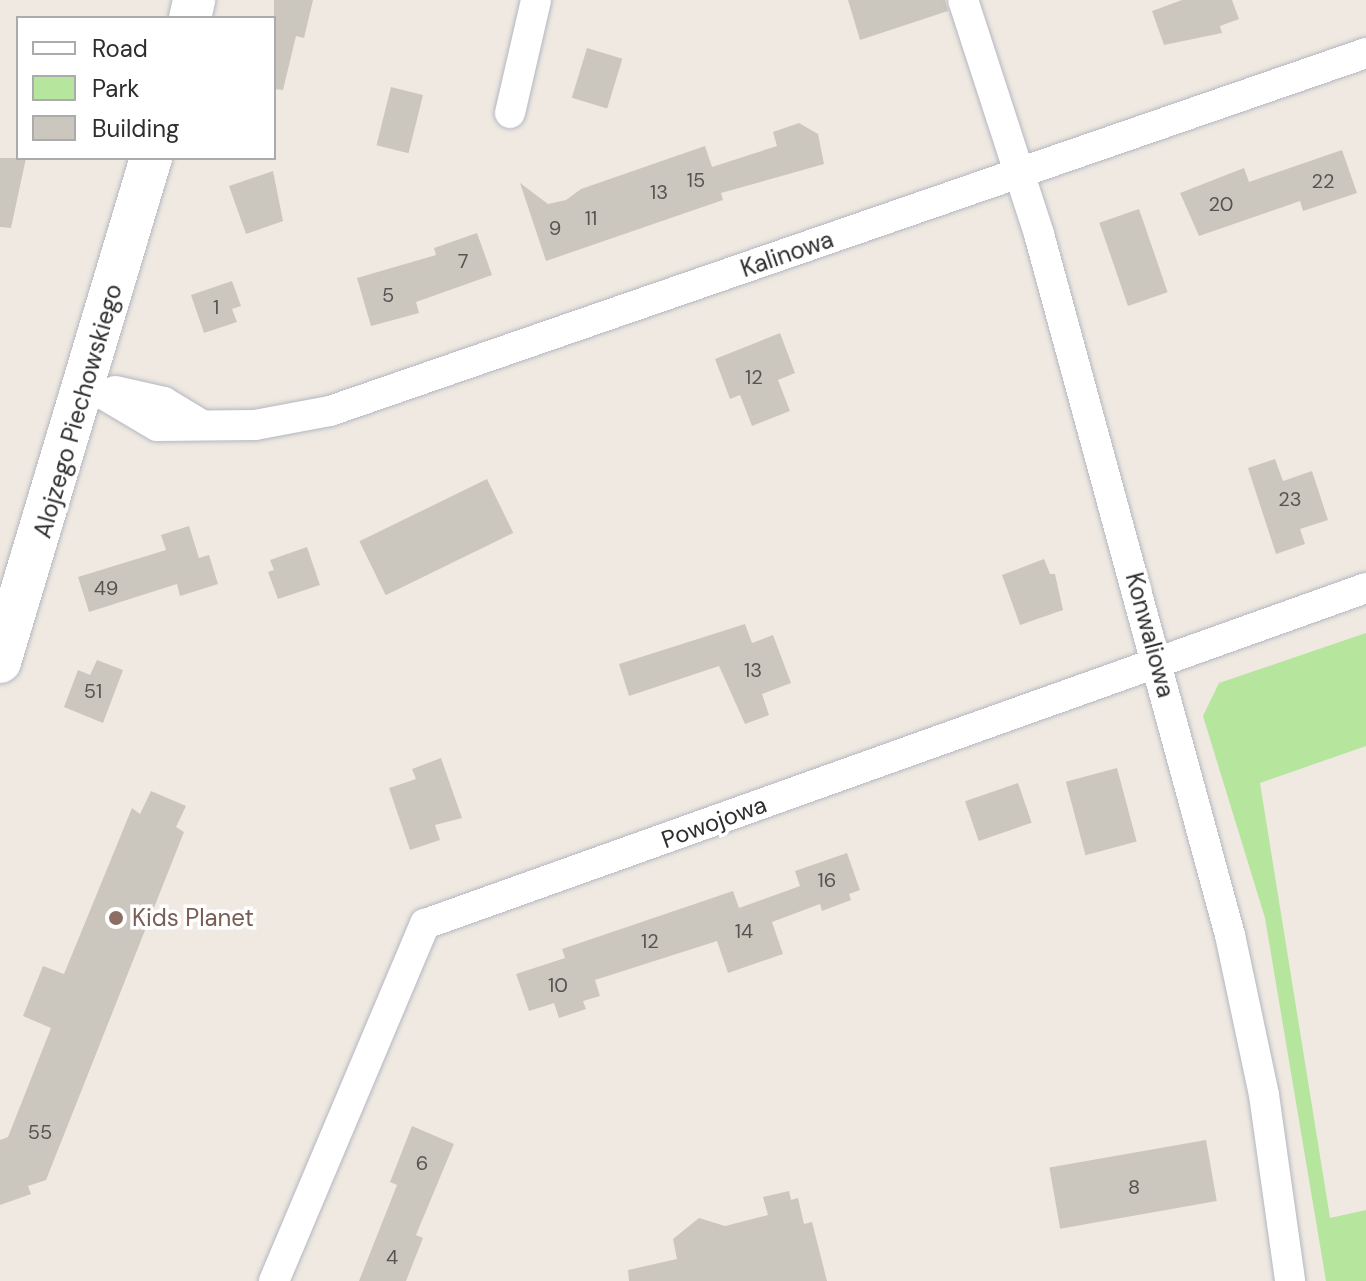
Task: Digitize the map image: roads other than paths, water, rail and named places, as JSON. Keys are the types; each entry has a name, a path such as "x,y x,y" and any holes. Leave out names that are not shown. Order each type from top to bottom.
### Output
{"street":[{"path":"510,113 536,0"},
{"name":"Konwaliowa","path":"963,0 1020,173 1159,663 1236,964 1264,1095 1290,1281"},
{"name":"Kalinowa","path":"86,384 157,426 255,425 330,411 1366,53"},
{"name":"Alojzego Piechowskiego","path":"0,662 86,384 150,160"},
{"name":"Powojowa","path":"274,1281 425,924 1366,588"}],"place":[{"name":"Kids Planet","path":"116,918"}]}
